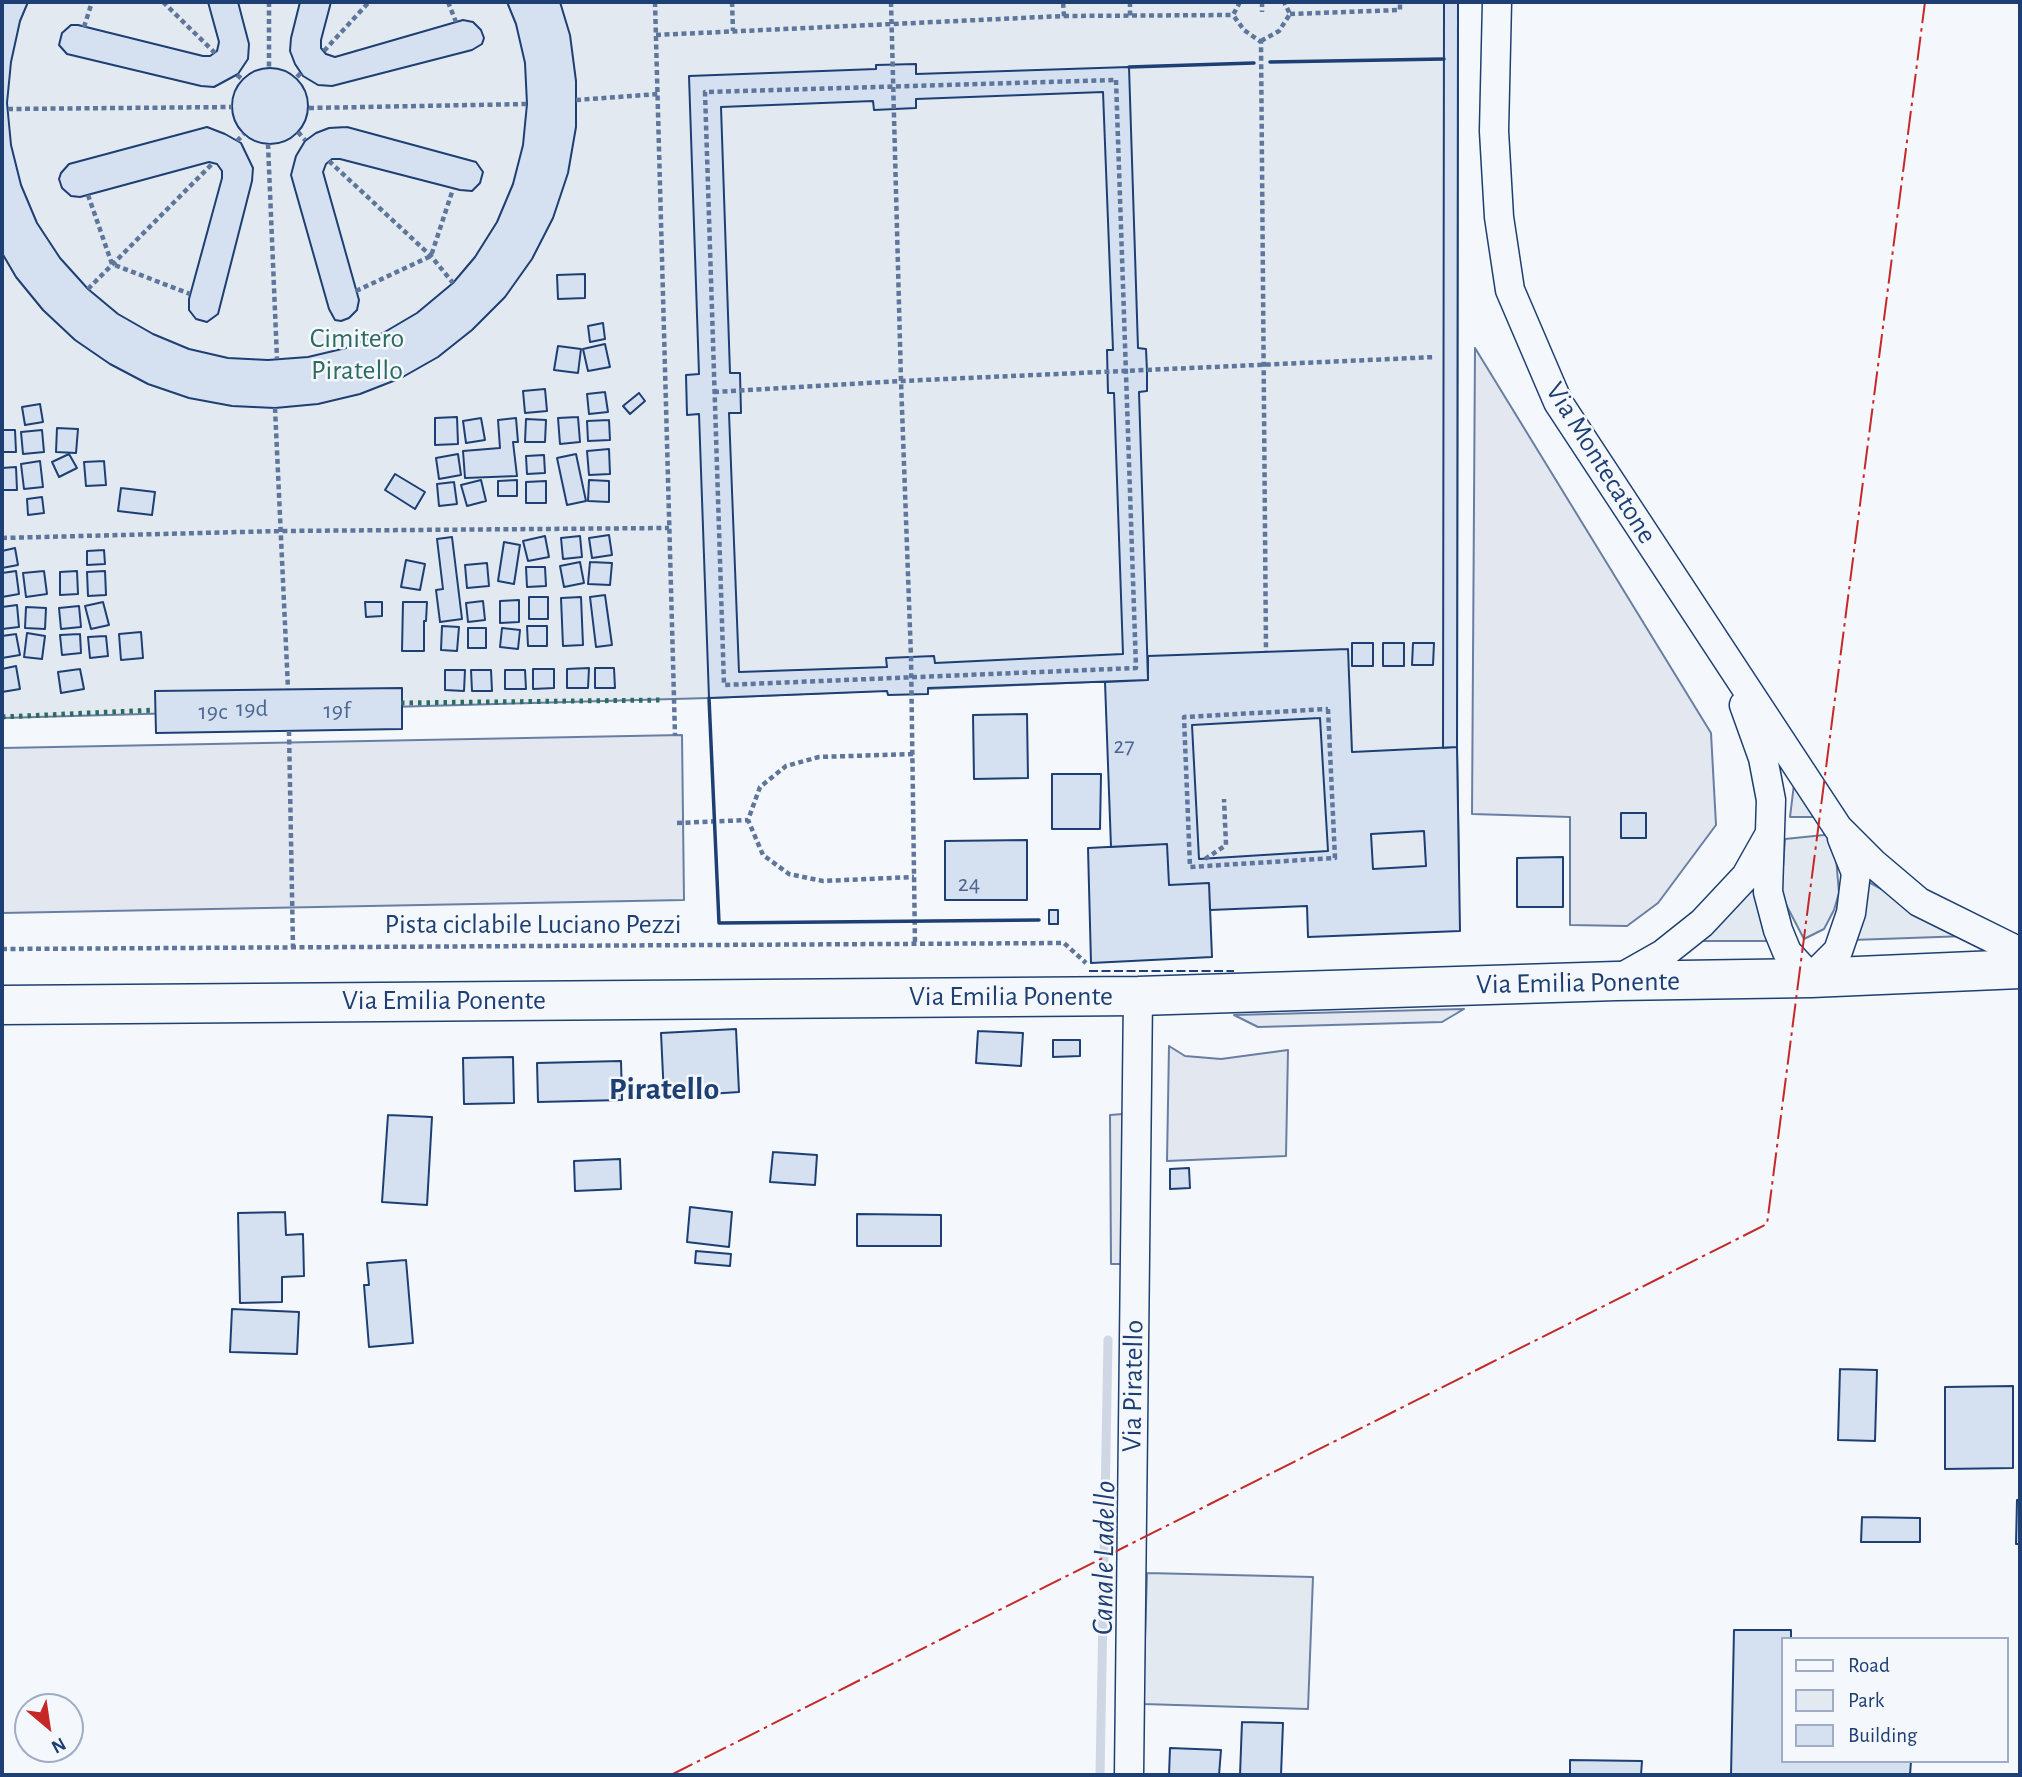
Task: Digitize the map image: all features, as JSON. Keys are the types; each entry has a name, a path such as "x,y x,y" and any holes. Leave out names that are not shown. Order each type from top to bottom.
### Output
{"main road":[{"name":"Via Emilia Ponente","path":"2,1005 1138,996 1616,981 1811,978 2020,968"}],"street":[{"name":"Via Montecatone","path":"1497,2 1494,131 1499,217 1510,290 1558,402 1838,828 1873,863 1919,902 2020,951"},
{"name":"Via Montecatone","path":"1727,660 1763,758 1771,800 1768,892 1778,930 1787,952 1811,978 1838,951 1851,913 1856,873 1838,828"},
{"path":"1616,981 1663,954 1702,923 1746,876 1771,831"},
{"name":"Via Piratello","path":"1129,1775 1138,996"}],"path":[{"path":"84,27 92,2"},
{"path":"163,2 215,53"},
{"path":"269,2 269,67"},
{"path":"324,51 369,2"},
{"path":"448,2 456,22"},
{"path":"655,2 675,735"},
{"path":"732,2 733,31"},
{"path":"891,2 912,677 915,944"},
{"path":"1063,2 1064,16"},
{"path":"1130,2 1130,16"},
{"path":"1233,15 1240,2"},
{"path":"1262,2 1262,12"},
{"path":"1284,2 1290,14"},
{"path":"1290,14 1400,10 1400,2"},
{"path":"1261,42 1279,31 1290,14"},
{"path":"656,35 1064,16 1233,15"},
{"path":"1233,15 1244,30 1261,42"},
{"path":"1261,42 1266,651"},
{"path":"1116,80 1136,668 724,685 705,92 894,86 1116,80"},
{"path":"576,100 658,94"},
{"path":"309,108 527,104"},
{"path":"8,108 232,107"},
{"path":"298,132 305,140"},
{"path":"237,141 244,134"},
{"path":"268,144 277,359"},
{"path":"329,162 431,256 453,283"},
{"path":"88,289 213,163"},
{"path":"356,291 431,256 453,188"},
{"path":"88,195 112,264 190,294"},
{"path":"714,392 1435,357"},
{"path":"275,408 288,689"},
{"path":"2,538 280,531 669,528"},
{"path":"1328,709 1335,859 1205,866 1191,867 1184,717 1328,709"},
{"path":"289,731 293,948"},
{"path":"913,754 819,757 786,766 760,787 748,820 763,855 789,874 823,881 914,877"},
{"path":"1205,859 1226,845 1224,799"},
{"path":"677,823 748,820"},
{"name":"Pista ciclabile Luciano Pezzi","path":"2,949 1064,943"}],"green space":[{"name":"Cimitero Piratello","path":"2,2 1458,2 1459,871 1169,885 1162,679 709,698 2,718"},
{"path":"1795,776 1824,817 1790,817"},
{"path":"1834,834 1839,893 1824,929 1804,939 1781,895 1785,839"},
{"path":"1759,869 1778,941 1692,941"},
{"path":"1865,880 1967,936 1852,940"},
{"path":"1147,1573 1313,1577 1308,1709 1143,1704"}],"shaded area":[{"path":"1475,348 1711,733 1716,825 1658,903 1627,926 1570,925 1570,817 1472,814"},
{"path":"682,735 684,900 2,913 2,748"},
{"path":"1464,1009 1442,1022 1258,1027 1234,1015"},
{"path":"1169,1046 1185,1056 1221,1059 1288,1050 1286,1156 1167,1161"},
{"path":"1123,1114 1124,1264 1111,1264 1110,1115"}],"building":[{"path":"2,2 28,2 20,21 11,62 7,103 11,145 21,185 37,223 60,258 88,289 118,314 153,334 189,349 228,358 268,360 308,357 346,348 383,333 417,313 453,283 475,257 497,222 513,184 523,145 527,104 525,63 516,24 507,2 560,2 570,35 576,81 576,127 568,173 553,218 532,259 505,297 472,330 438,357 401,378 360,394 318,404 275,408 232,406 189,398 148,384 110,364 75,340 43,310 16,277 2,253"},
{"path":"208,2 238,2 249,44 248,59 238,74 214,87 67,54 59,45 62,33 71,25 78,25 210,56 217,51 219,42"},
{"path":"300,2 331,2 321,48 326,54 335,57 463,20 473,22 484,38 482,44 472,50 332,86 318,85 303,76 290,51"},
{"path":"1444,2 1458,2 1457,747 1443,748"},
{"path":"916,64 916,74 1129,67 1138,348 1146,349 1147,371 1147,391 1139,392 1148,680 928,688 928,694 888,695 887,691 709,698 699,414 687,415 686,375 699,374 689,76 876,69 876,65","holes":["1103,92 1113,350 1107,350 1108,393 1114,393 1123,654 935,663 934,656 886,658 887,667 739,672 729,413 741,413 740,373 730,373 721,107 873,101 874,110 916,108 916,99"]},
{"path":"263,68 277,68 291,74 302,85 308,106 305,121 297,133 277,144 263,144 249,138 238,127 232,113 232,99 238,85 249,74"},
{"path":"207,127 241,143 253,168 218,314 207,322 196,319 189,310 189,299 222,178 222,171 217,164 209,162 80,197 71,196 62,188 59,179 69,164"},
{"path":"347,127 476,162 483,172 480,183 472,191 340,159 332,159 326,164 323,172 359,300 357,310 341,321 335,320 329,309 291,175 296,156 305,141 329,128"},
{"path":"585,274 585,298 558,299 557,275"},
{"path":"603,323 605,339 590,342 588,326"},
{"path":"605,344 610,367 588,371 583,349"},
{"path":"558,346 581,349 578,373 554,370"},
{"path":"545,389 547,411 525,413 523,391"},
{"path":"605,392 608,412 589,414 587,394"},
{"path":"639,393 645,401 630,414 623,406"},
{"path":"40,404 43,422 25,425 22,407"},
{"path":"457,417 458,444 435,445 435,418"},
{"path":"578,417 580,442 560,444 558,418"},
{"path":"481,418 485,440 466,443 463,421"},
{"path":"516,418 518,442 513,442 517,476 465,478 463,451 500,448 498,420"},
{"path":"526,419 546,420 545,442 525,442"},
{"path":"609,420 610,440 588,441 587,421"},
{"path":"57,428 78,429 76,453 56,452"},
{"path":"2,430 15,430 16,452 2,452"},
{"path":"42,430 44,452 23,454 21,432"},
{"path":"609,449 610,474 589,475 587,451"},
{"path":"69,454 77,468 59,477 52,462"},
{"path":"458,454 461,475 439,479 436,458"},
{"path":"576,454 586,501 567,505 557,458"},
{"path":"544,455 545,473 527,474 526,456"},
{"path":"40,461 43,487 24,489 21,464"},
{"path":"104,461 106,485 86,486 84,462"},
{"path":"16,467 17,490 2,490 2,468"},
{"path":"395,474 425,492 415,509 385,490"},
{"path":"481,480 486,501 467,506 461,485"},
{"path":"517,480 517,496 498,496 498,481"},
{"path":"589,480 609,481 609,502 588,501"},
{"path":"546,481 546,503 526,503 526,482"},
{"path":"454,482 457,504 439,506 437,484"},
{"path":"121,488 155,492 152,515 118,511"},
{"path":"42,497 44,513 28,515 27,499"},
{"path":"609,535 612,555 592,558 589,538"},
{"path":"545,536 549,557 528,561 523,541"},
{"path":"580,536 582,557 563,559 561,538"},
{"path":"452,537 462,619 440,622 436,590 443,589 437,539"},
{"path":"504,542 520,545 514,584 498,581"},
{"path":"15,548 18,565 2,568 2,551"},
{"path":"104,550 105,564 87,565 87,551"},
{"path":"406,560 425,564 420,590 401,587"},
{"path":"580,562 584,583 564,587 560,566"},
{"path":"590,562 612,563 610,585 588,584"},
{"path":"487,563 489,586 467,588 465,565"},
{"path":"526,567 545,567 546,586 527,587"},
{"path":"16,571 19,594 2,597 2,573"},
{"path":"44,571 47,594 26,597 23,573"},
{"path":"77,571 78,594 60,595 60,572"},
{"path":"105,571 106,595 88,596 87,572"},
{"path":"605,595 612,645 596,647 590,597"},
{"path":"529,597 548,597 548,619 529,619"},
{"path":"581,597 583,645 563,646 561,598"},
{"path":"519,600 519,622 500,623 500,601"},
{"path":"483,601 485,620 468,622 466,603"},
{"path":"103,602 109,625 91,629 85,606"},
{"path":"365,602 382,602 382,616 366,617"},
{"path":"403,602 427,602 424,651 402,651"},
{"path":"17,605 19,627 2,629 2,607"},
{"path":"79,606 81,627 61,629 59,608"},
{"path":"26,607 46,608 45,629 25,628"},
{"path":"442,626 459,627 457,651 441,650"},
{"path":"527,626 547,626 547,646 528,646"},
{"path":"468,628 486,628 486,648 468,648"},
{"path":"502,628 520,630 518,649 500,647"},
{"path":"141,632 143,658 121,660 119,634"},
{"path":"27,633 45,636 42,659 24,657"},
{"path":"16,634 20,655 2,658 2,636"},
{"path":"80,634 81,653 62,655 60,635"},
{"path":"106,636 108,656 90,658 88,637"},
{"path":"1352,643 1373,643 1373,666 1352,666"},
{"path":"1383,643 1404,643 1404,666 1383,666"},
{"path":"1413,643 1434,643 1433,665 1412,665"},
{"path":"1348,649 1352,752 1457,747 1460,931 1308,937 1307,906 1210,910 1209,883 1169,885 1167,844 1111,847 1105,682 1148,680 1148,656","holes":["1320,718 1328,851 1199,859 1192,725","1424,831 1426,866 1373,869 1371,834"]},
{"path":"16,666 20,689 2,692 2,669"},
{"path":"589,668 588,688 567,688 567,669"},
{"path":"595,668 614,668 615,688 595,688"},
{"path":"80,669 84,689 61,693 58,672"},
{"path":"533,669 554,669 554,688 533,689"},
{"path":"445,670 465,670 464,691 445,690"},
{"path":"471,670 491,670 492,691 472,691"},
{"path":"505,670 525,670 526,689 505,689"},
{"path":"402,688 402,729 156,733 155,691"},
{"path":"1027,714 1028,778 974,779 973,715"},
{"path":"1052,774 1101,774 1100,829 1052,829"},
{"path":"1621,813 1646,813 1646,838 1621,838"},
{"path":"1027,840 1027,900 945,900 945,841"},
{"path":"1167,844 1169,885 1209,883 1212,957 1091,963 1088,848"},
{"path":"1563,857 1563,907 1517,907 1517,858"},
{"path":"1049,910 1058,910 1058,924 1049,924"},
{"path":"736,1029 739,1092 664,1097 661,1033"},
{"path":"978,1031 1023,1033 1021,1066 976,1063"},
{"path":"1053,1040 1080,1040 1080,1056 1053,1057"},
{"path":"513,1057 514,1103 464,1104 463,1058"},
{"path":"621,1061 622,1100 538,1102 537,1063"},
{"path":"388,1115 432,1117 427,1205 382,1202"},
{"path":"773,1152 817,1155 815,1185 770,1182"},
{"path":"620,1159 621,1189 575,1191 574,1161"},
{"path":"1189,1168 1190,1188 1170,1189 1170,1169"},
{"path":"690,1207 732,1212 729,1247 687,1242"},
{"path":"285,1212 286,1235 303,1234 304,1276 282,1277 282,1302 240,1303 238,1213"},
{"path":"857,1214 941,1215 941,1246 857,1246"},
{"path":"696,1251 731,1254 730,1266 695,1263"},
{"path":"406,1260 413,1343 369,1347 364,1285 369,1285 367,1263"},
{"path":"232,1309 299,1312 297,1354 230,1352"},
{"path":"1840,1369 1877,1370 1875,1441 1838,1440"},
{"path":"2013,1386 2013,1468 1945,1469 1945,1387"},
{"path":"2017,1500 2020,1500 2020,1544 2016,1544"},
{"path":"1862,1517 1920,1518 1920,1542 1861,1542"},
{"path":"1734,1630 1791,1630 1791,1637 1780,1637 1780,1763 1911,1763 1910,1775 1731,1775"},
{"path":"1242,1722 1283,1723 1281,1775 1240,1775"},
{"path":"1170,1748 1221,1750 1219,1775 1169,1775"},
{"path":"1570,1760 1642,1761 1641,1775 1570,1775"}],"waterway":[{"name":"Canale Ladello","path":"1100,1775 1108,1340"}],"hedge":[{"path":"401,703 662,700"},
{"path":"2,717 155,710"}],"fence":[{"path":"1089,971 1234,971"}],"wall":[{"path":"1270,62 1444,59"},
{"path":"1129,67 1254,63"},
{"path":"709,698 719,923 1039,920"}],"power":[{"path":"671,1775 1767,1224 1925,2"}],"district":[{"name":"Piratello","path":"664,1089"}]}
